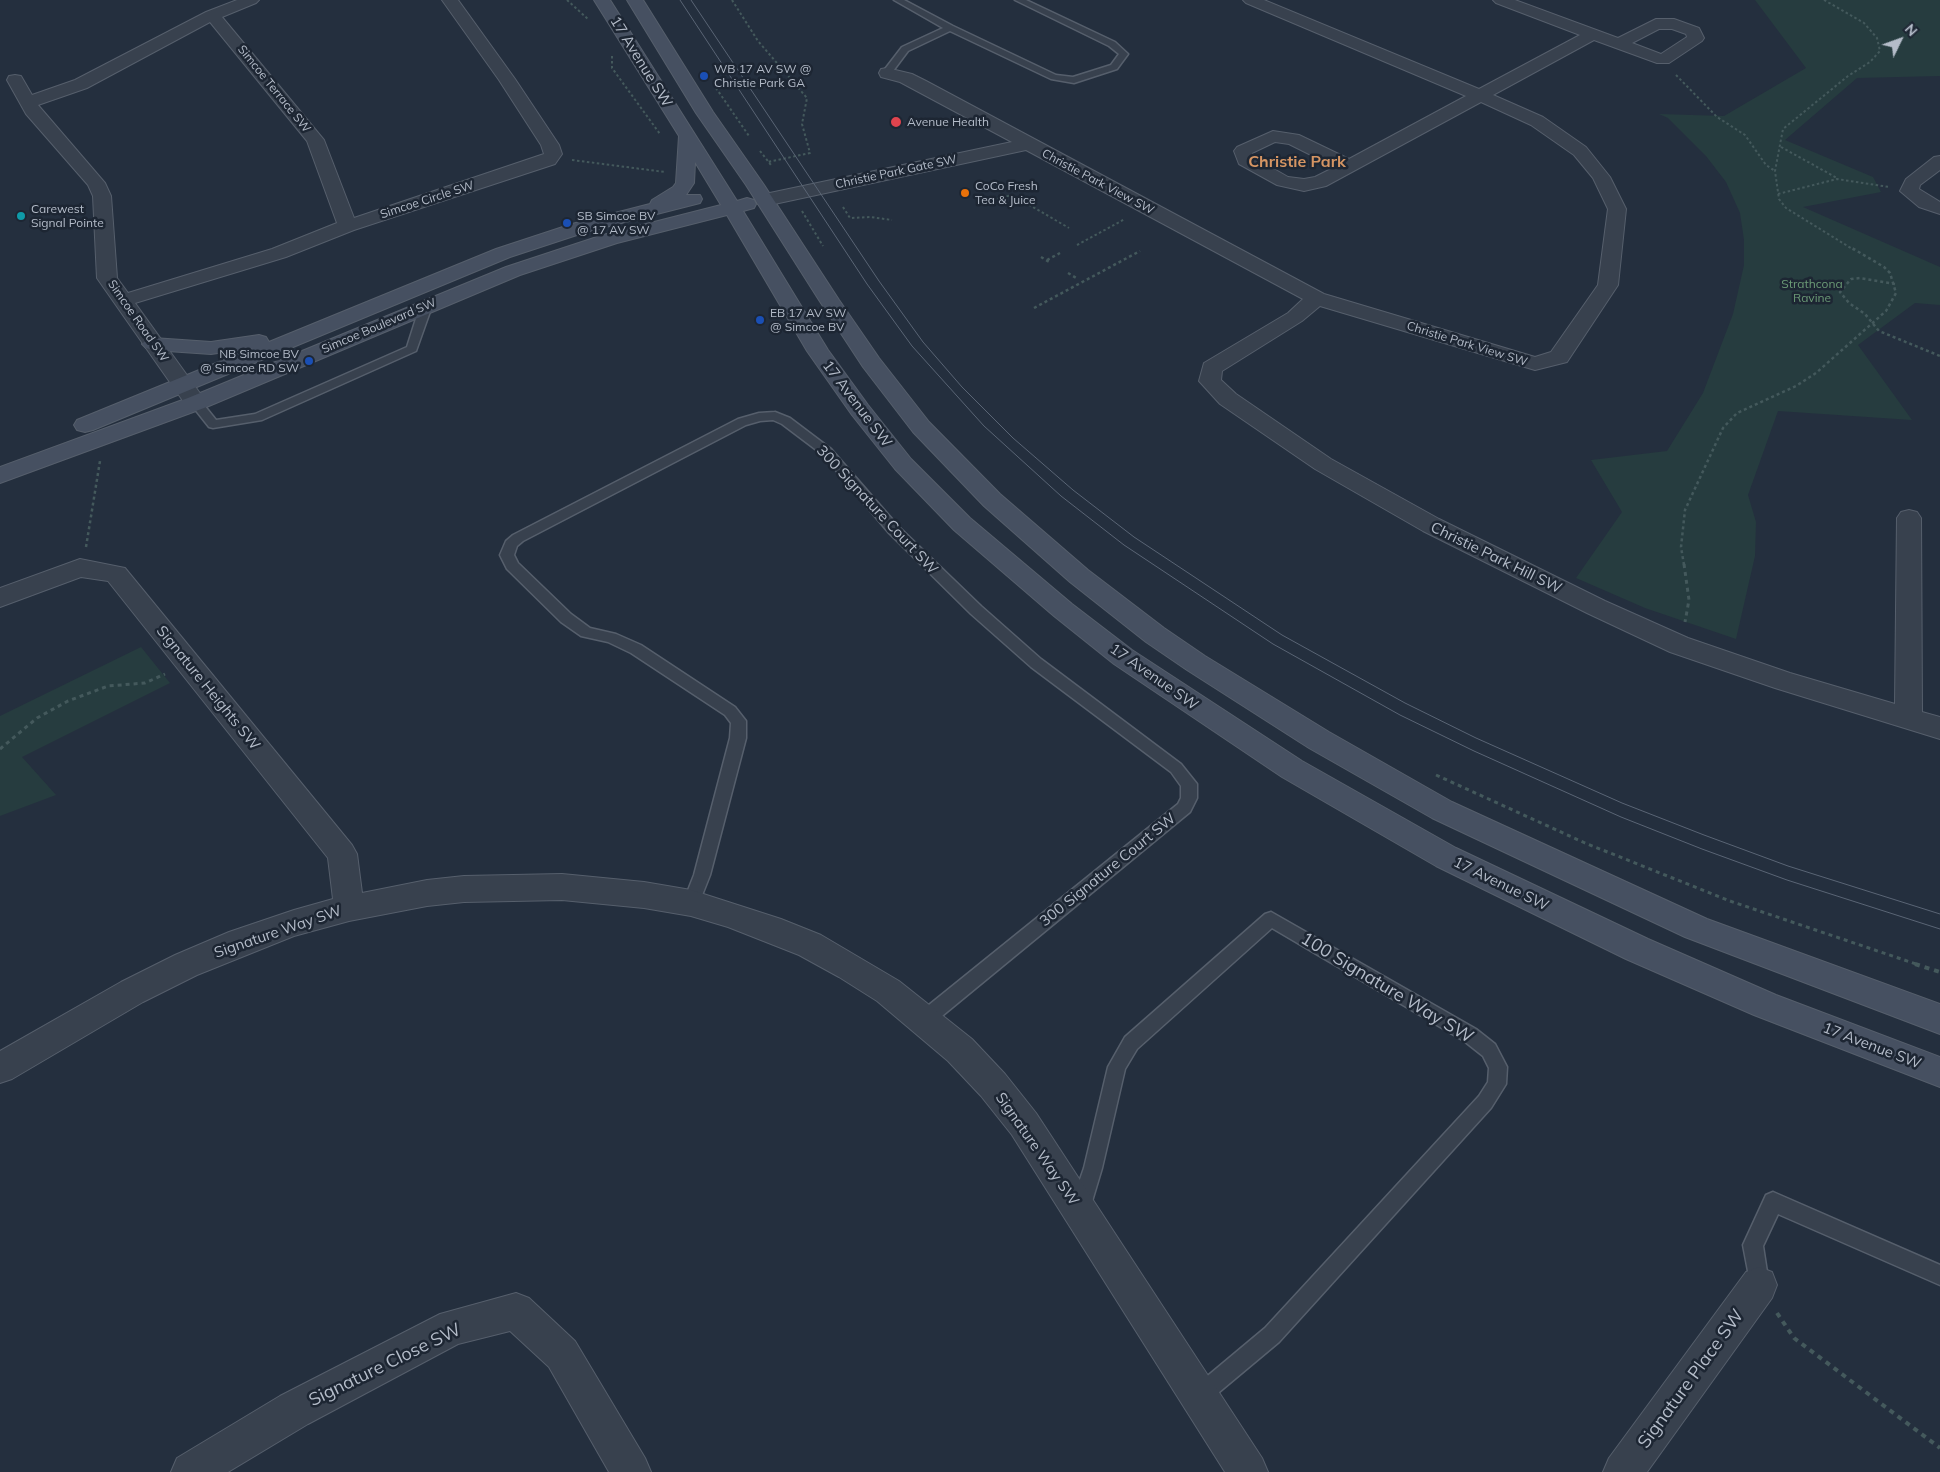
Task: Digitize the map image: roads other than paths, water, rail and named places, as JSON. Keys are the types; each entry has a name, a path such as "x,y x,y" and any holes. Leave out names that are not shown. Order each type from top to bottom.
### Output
{"main road":[{"name":"17 Avenue SW","path":"602,0 727,200 818,351 904,464 962,524 1063,610 1123,657 1292,770 1446,857 1637,949 1728,989 1940,1072"},
{"name":"17 Avenue SW","path":"635,0 705,113 760,192 829,300 871,362 921,427 992,500 1079,576 1155,636 1319,740 1442,810 1696,928 1940,1019"},
{"path":"644,210 672,197 680,191 685,183 687,136"},
{"name":"Simcoe Boulevard SW","path":"0,456 98,420 305,333 503,253 644,210 727,200 760,192"},
{"name":"Simcoe Boulevard SW","path":"0,475 196,403 426,306 548,258 650,229 727,200"},
{"path":"650,229 719,230 754,247"},
{"path":"153,344 211,348 305,333"}],"street":[{"path":"28,103 81,84 212,15 251,0"},
{"name":"Simcoe Circle SW","path":"122,301 278,253 347,226 549,160 553,154 550,145 507,79 450,0"},
{"name":"Christie Park View SW","path":"887,73 920,85 1317,298 1535,364 1559,357 1608,286 1617,209 1602,177 1580,151 1537,122 1481,96 1251,0"},
{"path":"1501,0 1662,60 1696,38 1693,31 1674,24 1656,24 1620,44"},
{"name":"Simcoe Terrace SW","path":"212,15 315,140 325,162 347,226"},
{"path":"1348,166 1293,139 1273,136 1243,151 1245,160 1283,181 1304,185 1320,182 1592,35"},
{"name":"Simcoe Road SW","path":"14,80 28,103 96,183 102,196 107,278 196,403"},
{"name":"Christie Park Gate SW","path":"760,192 1005,131"},
{"name":"Christie Park Gate SW","path":"760,192 1028,144"},
{"path":"1940,161 1912,183 1909,191 1940,208"},
{"name":"Christie Park Hill SW","path":"1317,298 1295,317 1212,368 1210,381 1228,399 1323,464 1430,525 1679,645 1940,728"},
{"path":"1908,719 1909,518"},
{"name":"Signature Heights SW","path":"0,598 80,568 116,574 342,854 350,908"},
{"name":"Signature Way SW","path":"0,1068 132,992 186,965 294,923 350,908 427,894 520,887 603,890 691,903 770,928 810,945 888,991 925,1019 960,1050 993,1085 1024,1124 1248,1472"},
{"name":"Signature Place SW","path":"1623,1472 1759,1285"},
{"name":"Signature Close SW","path":"191,1472 294,1410 453,1327 516,1311 562,1354 631,1472"}],"lane":[{"path":"898,0 950,28 1054,77 1074,80 1114,67 1124,54 1112,44 1019,0"},
{"path":"887,73 905,49 950,28"},
{"path":"196,403 213,424 258,417 412,348 426,306"},
{"name":"300 Signature Court SW","path":"691,903 702,875 736,747 739,721 730,711 636,649 611,638 586,632 566,618 512,566 507,555 511,544 535,529 742,422 759,417 775,416 786,421 827,452 894,530 976,610 1036,663 1176,768 1189,784 1189,798 1184,808 925,1019"},
{"name":"100 Signature Way SW","path":"1079,1210 1093,1168 1117,1068 1131,1043 1271,919 1470,1035 1488,1050 1498,1067 1497,1084 1485,1102 1272,1335 1199,1396"},
{"path":"1759,1285 1754,1245 1773,1202 1940,1275"}],"tram line":[{"path":"680,0 867,284 912,346 984,426 1061,496 1124,545 1273,644 1400,715 1474,751 1621,817 1702,849 1787,880 1940,929"},
{"path":"691,0 879,281 923,342 962,387 1013,438 1073,490 1134,537 1282,635 1405,703 1476,738 1622,803 1704,835 1788,866 1940,914"}],"place":[{"name":"WB 17 AV SW @ Christie Park GA","path":"704,76"},
{"name":"Avenue Health","path":"896,122"},
{"name":"CoCo Fresh Tea & Juice","path":"965,193"},
{"name":"Carewest Signal Pointe","path":"21,216"},
{"name":"SB Simcoe BV @ 17 AV SW","path":"567,223"},
{"name":"EB 17 AV SW @ Simcoe BV","path":"760,320"},
{"name":"NB Simcoe BV @ Simcoe RD SW","path":"309,361"}],"district":[{"name":"Christie Park","path":"1297,162"}],"park label":[{"name":"Strathcona Ravine","path":"1812,291"}]}
